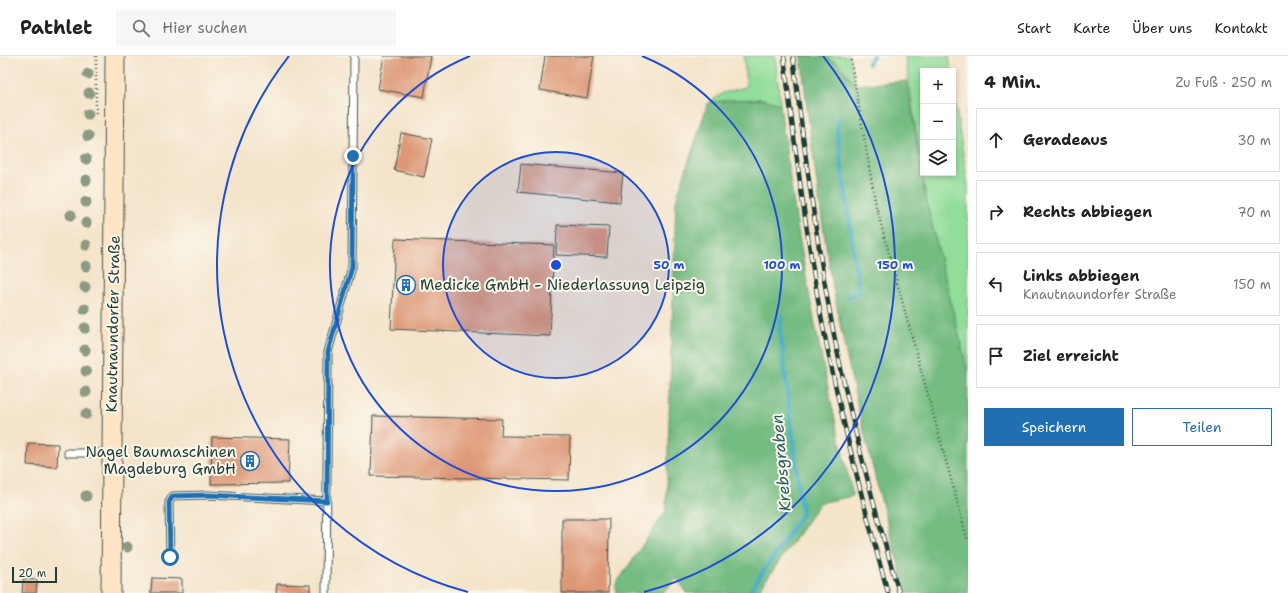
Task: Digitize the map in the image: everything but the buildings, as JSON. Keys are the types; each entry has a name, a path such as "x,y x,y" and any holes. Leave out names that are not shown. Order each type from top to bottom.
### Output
{"main road":[{"name":"Knautnaundorfer Straße","path":"111,593 115,56"}],"lane":[{"path":"326,593 328,352 352,267 354,56"},
{"path":"68,453 111,453"},
{"path":"170,557 169,502 173,496 209,495 327,501"}],"path":[{"path":"850,56 876,206 968,541"}],"green space":[{"path":"744,56 775,56 780,104 762,100 735,100 708,103 723,93 746,87"},
{"path":"801,56 820,57 833,62 843,70 855,85 907,81 920,162 920,176 922,176 926,200 968,373 968,593 907,593 869,451 844,344 821,214"},
{"path":"821,56 850,56 855,85 840,64"},
{"path":"905,56 949,56 951,68 920,68 920,159"},
{"path":"763,99 780,104 786,154 810,301 830,399 853,496 820,503 757,593 687,593 677,579 663,593 616,593 616,584 666,511 676,200 708,103 728,100"},
{"path":"956,108 968,186 968,373 926,200 922,176 956,176"}],"waterway":[{"name":"Krebsgraben","path":"868,64 873,56"},
{"name":"Krebsgraben","path":"839,116 837,131 859,292 849,297"},
{"name":"Krebsgraben","path":"749,593 802,514 780,330 782,316"}],"railway":[{"path":"784,56 800,184 820,311 851,453 888,593"},
{"path":"793,56 814,214 843,380 860,451 899,593"}],"place":[{"name":"Medicke GmbH - Niederlassung Leipzig","path":"406,285"},
{"name":"Nagel Baumaschinen Magdeburg GmbH","path":"250,461"}],"route":[{"path":"170,557 169,502 173,496 209,495 327,501 328,352 352,267 353,156"}]}
